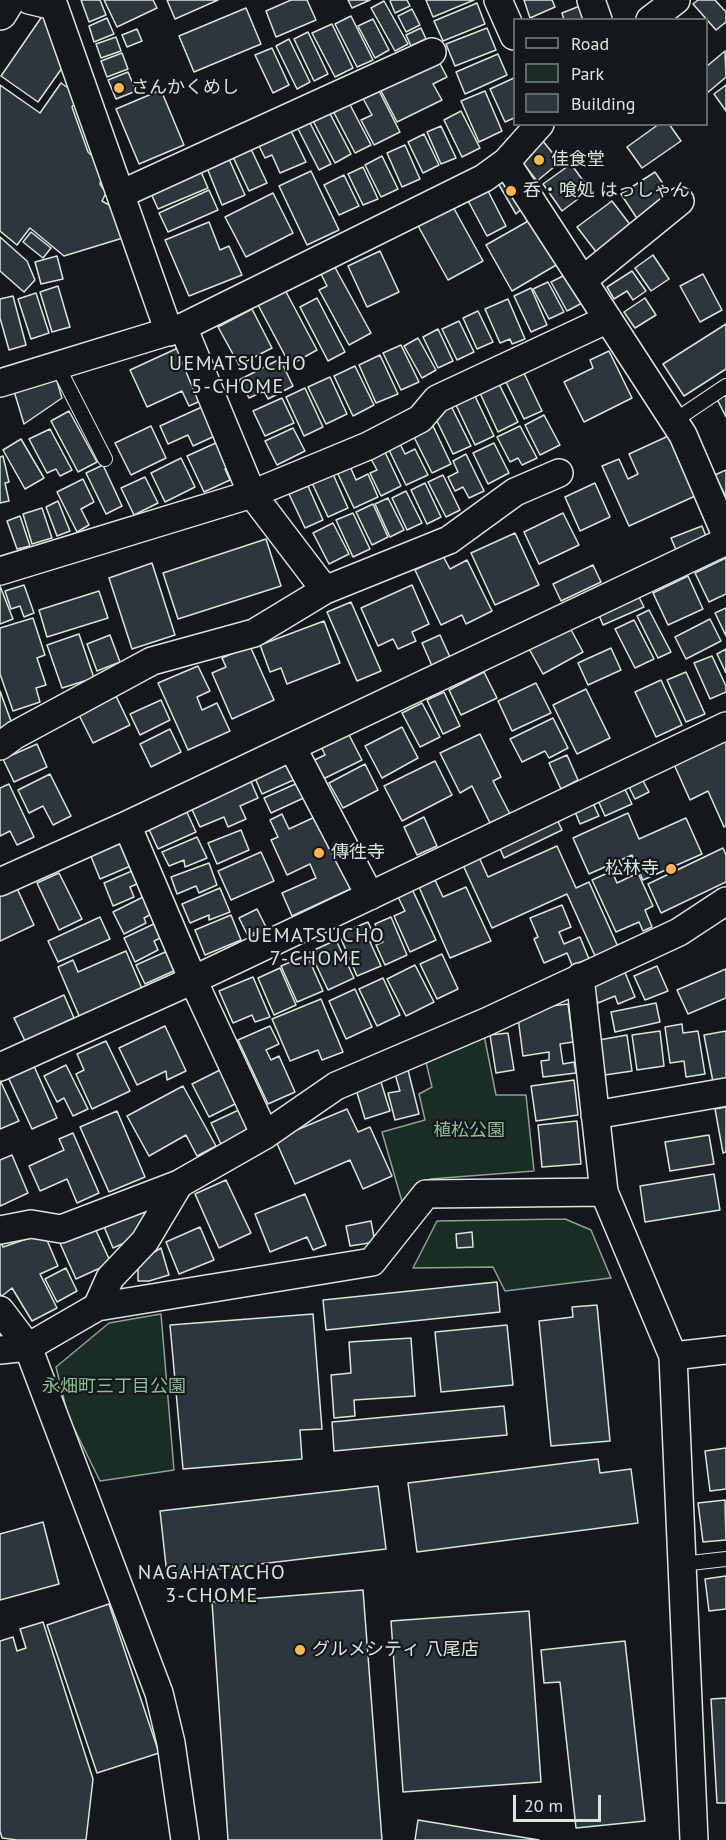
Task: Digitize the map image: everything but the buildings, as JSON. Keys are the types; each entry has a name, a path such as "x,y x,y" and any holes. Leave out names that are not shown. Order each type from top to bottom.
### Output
{"main road":[{"path":"0,14 8,0"}],"street":[{"path":"29,0 54,6 121,195 176,329 252,494 325,590"},
{"path":"498,0 513,34"},
{"path":"591,0 597,18"},
{"path":"653,18 676,0"},
{"path":"121,195 432,52"},
{"path":"0,382 176,329 484,178 506,162 538,126"},
{"path":"506,162 683,435 726,535"},
{"path":"583,280 681,201"},
{"path":"0,571 252,494 368,446 420,419 437,399 608,319"},
{"path":"0,746 15,735 152,662 254,633 325,590 449,540 515,492 559,473"},
{"path":"0,882 127,825 726,541"},
{"path":"0,1067 193,980 726,726"},
{"path":"292,747 370,896"},
{"path":"127,825 193,980 265,1135"},
{"path":"0,1230 31,1224 61,1229 179,1184 265,1135 336,1086 486,1022 678,932 726,901"},
{"path":"580,977 604,1192 673,1356 694,1840"},
{"path":"595,1115 726,1092"},
{"path":"97,1307 110,1278 145,1241 179,1184"},
{"path":"0,1350 28,1347 97,1307 372,1262 426,1194 604,1192"},
{"path":"0,1310 28,1347 159,1693 171,1743 184,1840"},
{"path":"673,1356 726,1350"}],"lane":[{"path":"57,365 105,459"},
{"path":"674,421 726,386"},
{"path":"682,1564 726,1559"}],"green space":[{"name":"植松公園","path":"484,1035 496,1095 526,1095 534,1171 430,1179 403,1205 382,1132 425,1120 419,1094 432,1087 425,1058"},
{"path":"565,1219 591,1230 611,1278 505,1291 493,1267 413,1268 437,1221"},
{"name":"永畑町三丁目公園","path":"161,1314 174,1470 100,1481 68,1416 56,1367 109,1323"}],"place":[{"name":"さんかくめし","path":"119,88"},
{"name":"佳食堂","path":"539,160"},
{"name":"呑・喰処 はっしゃん","path":"511,191"},
{"name":"傳徃寺","path":"319,853"},
{"name":"松林寺","path":"671,869"},
{"name":"グルメシティ 八尾店","path":"300,1650"}],"district":[{"name":"UEMATSUCHO 5-CHOME","path":"238,376"},
{"name":"UEMATSUCHO 7-CHOME","path":"316,948"},
{"name":"NAGAHATACHO 3-CHOME","path":"212,1584"}]}
